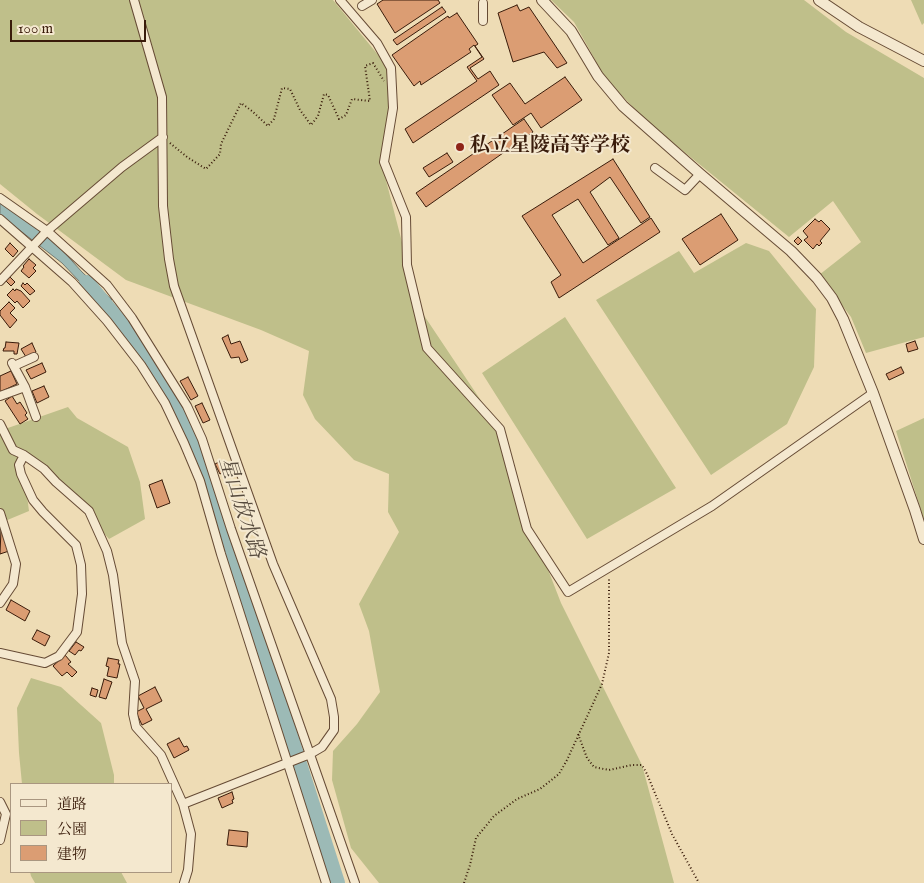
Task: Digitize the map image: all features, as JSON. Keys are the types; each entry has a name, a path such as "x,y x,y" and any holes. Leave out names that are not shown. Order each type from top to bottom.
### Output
{"street":[{"path":"134,0 162,97 163,206 174,286 273,564 331,698 334,717 334,730 322,747 310,754 183,804"},
{"path":"340,0 377,43 391,68 393,108 384,162 406,217 407,265 418,304 427,348 500,429 527,529 568,592 712,506 873,393"},
{"path":"362,6 372,0"},
{"path":"542,0 571,31 604,86 623,106 791,251 817,278 832,298 843,319 873,393 916,510 924,539"},
{"path":"819,0 859,27 924,61"},
{"path":"483,1 483,22"},
{"path":"0,281 47,231 122,167 163,137"},
{"path":"655,168 685,190 700,174"},
{"path":"0,198 47,231 107,285 132,318 187,406 202,439 301,733 355,883"},
{"path":"0,219 72,282 106,321 141,366 165,403 200,481 286,763 326,883"},
{"path":"34,357 13,364 36,417"},
{"path":"0,396 24,387"},
{"path":"0,424 13,450 44,469 89,511 98,528 111,567 122,644 135,682 133,714 136,727 161,755 183,804 191,834 188,870 184,883"},
{"path":"0,653 45,663 59,656 77,632 82,594 81,565 76,545 33,500 19,465 24,455"},
{"path":"0,513 16,564 13,584 0,603"},
{"path":"0,802 6,814 0,840"}],"path":[{"path":"163,137 187,157 206,169 220,154 220,144 241,103 268,126 274,119 282,88 290,89 300,110 311,125 318,116 324,94 328,95 339,119 346,115 352,99 370,101 365,66 373,63 385,84"},
{"path":"464,883 476,838 494,816 517,799 540,789 559,774 602,684 609,653 609,572"},
{"path":"578,734 587,758 594,767 609,770 642,765 672,834 699,883"}],"green space":[{"path":"0,0 333,0 388,67 393,98 381,161 419,308 504,435 505,459 561,603 642,765 674,883 379,883 351,848 332,780 333,751 357,724 380,692 369,631 359,604 399,532 388,512 389,474 354,460 315,419 303,395 309,351 261,330 126,280 0,184"},
{"path":"551,0 804,0 846,32 924,78 924,337 866,353 851,317 819,275 861,242 833,201 789,237 651,125 607,81 574,22"},
{"path":"911,0 924,0 924,23 922,25"},
{"path":"746,243 769,251 816,309 814,367 787,424 711,475 596,300 679,251 694,273"},
{"path":"565,317 676,488 587,539 482,373"},
{"path":"68,407 77,418 128,447 140,482 145,519 109,539 69,494 13,443 22,458 29,511 5,521 0,507 0,419 5,429"},
{"path":"924,418 924,520 896,431"},
{"path":"31,678 61,687 101,723 114,775 114,783 22,783 17,708"},
{"path":"30,873 122,873 127,883 35,883"}],"water":[{"path":"0,202 53,240 82,272 112,300 98,301 62,263 0,215"}],"building":[{"path":"383,0 438,0 440,3 395,33 377,4"},
{"path":"517,5 520,11 529,7 567,63 557,68 544,52 513,62 498,13"},
{"path":"442,7 446,12 397,45 393,40"},
{"path":"457,13 478,44 475,46 484,59 470,68 478,79 490,71 499,85 413,143 405,129 477,81 467,67 482,57 474,45 469,49 471,52 421,85 420,81 414,86 392,55 448,16 449,18"},
{"path":"565,77 582,100 541,128 531,113 513,125 492,95 510,83 525,104"},
{"path":"524,119 533,132 426,207 416,193"},
{"path":"447,153 453,162 429,177 423,168"},
{"path":"613,159 650,217 641,223 610,177 590,192 619,238 608,245 578,199 552,215 583,263 651,218 660,232 559,298 551,282 561,275 522,216"},
{"path":"721,214 738,240 700,265 682,239"},
{"path":"815,219 819,222 821,220 830,229 820,241 822,243 819,246 817,244 813,249 804,240 808,237 803,231"},
{"path":"798,237 802,241 798,245 794,241"},
{"path":"10,243 18,251 13,257 5,249"},
{"path":"29,259 36,265 33,268 36,271 29,278 21,271"},
{"path":"10,277 15,282 11,286 6,281"},
{"path":"23,283 25,285 27,283 35,291 30,295 21,286"},
{"path":"13,289 21,291 30,301 23,308 17,301 15,303 7,295"},
{"path":"9,302 15,308 10,313 17,320 10,328 0,315 0,311"},
{"path":"228,335 231,344 240,341 248,360 241,363 239,357 231,358 222,338"},
{"path":"915,341 918,349 908,352 906,344"},
{"path":"6,342 19,343 17,354 14,354 14,351 3,351"},
{"path":"32,343 36,352 26,357 21,349"},
{"path":"42,363 46,372 31,379 26,370"},
{"path":"901,367 904,373 889,380 886,374"},
{"path":"11,371 17,384 0,392 0,376"},
{"path":"188,377 198,396 191,400 180,381"},
{"path":"44,386 49,397 37,403 32,391"},
{"path":"12,396 17,404 20,402 27,413 25,415 28,419 20,424 5,401"},
{"path":"202,403 210,420 203,423 195,406"},
{"path":"221,461 226,471 220,474 215,464"},
{"path":"162,480 170,503 157,508 149,485"},
{"path":"1,529 3,535 5,534 9,551 0,554"},
{"path":"11,600 30,611 25,621 6,610"},
{"path":"37,630 50,636 45,646 32,639"},
{"path":"76,642 84,647 75,655 69,651"},
{"path":"65,655 71,662 68,664 77,672 72,677 67,672 62,676 53,666"},
{"path":"108,658 119,660 117,678 107,676 109,667 106,666"},
{"path":"104,679 112,682 106,699 99,697"},
{"path":"155,687 162,701 146,709 152,720 142,725 136,712 144,708 138,696"},
{"path":"92,688 98,690 96,697 90,695"},
{"path":"179,738 184,747 187,746 189,750 174,758 167,744"},
{"path":"232,792 233,803 222,808 218,798"},
{"path":"229,830 248,832 247,847 227,845"}],"waterway":[{"name":"星山放水路","path":"87,283 141,348 162,379 182,413 199,450 337,883"}],"place":[{"name":"私立星陵高等学校","path":"460,147"}]}
